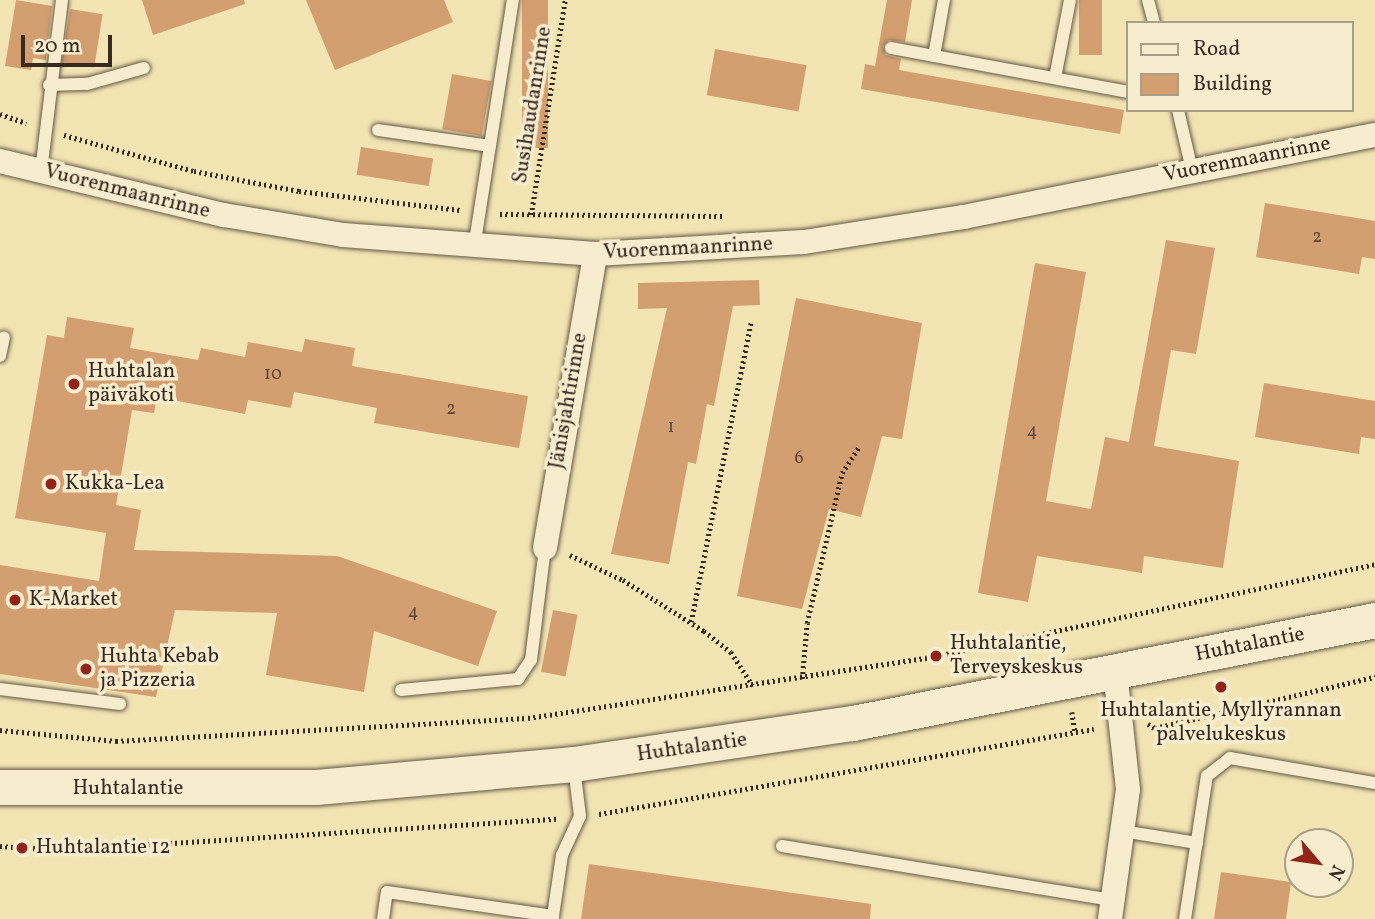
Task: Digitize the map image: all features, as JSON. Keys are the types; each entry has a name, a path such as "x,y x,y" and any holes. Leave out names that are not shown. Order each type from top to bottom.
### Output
{"main road":[{"name":"Huhtalantie","path":"0,787 316,787 573,764 721,745 1115,672 1375,620"}],"street":[{"name":"Vuorenmaanrinne","path":"0,161 224,215 343,235 474,248 595,254 804,242 964,217 1375,135"},
{"name":"Jänisjahtirinne","path":"545,548 595,254"},
{"path":"1111,910 1128,789 1124,725 1115,672"}],"lane":[{"path":"41,171 43,129 62,0"},
{"path":"474,248 513,0"},
{"path":"933,56 944,0"},
{"path":"1055,78 1070,0"},
{"path":"1148,0 1153,21"},
{"path":"891,48 1126,92"},
{"path":"49,85 87,84 144,68"},
{"path":"1178,112 1192,170"},
{"path":"378,130 490,146"},
{"path":"0,356 4,337"},
{"path":"401,690 517,679 531,660 545,548"},
{"path":"0,689 120,704"},
{"path":"1185,919 1207,776 1230,758 1375,783"},
{"path":"383,919 387,892 553,916 562,855 580,816 573,764"},
{"path":"1122,831 1197,843"},
{"path":"782,846 1111,910"}],"path":[{"name":"Susihaudanrinne","path":"531,215 565,0"},
{"path":"0,114 43,129 207,174 480,212 531,215 734,216"},
{"path":"691,622 751,323"},
{"path":"802,678 807,623 842,473 859,447"},
{"path":"545,548 582,558 691,622 730,652 753,687"},
{"path":"0,730 116,741 515,719 753,687 1057,633 1375,564"},
{"path":"0,846 60,850 580,816 1124,725 1144,723 1155,728 1375,677"}],"building":[{"path":"16,0 52,6 46,60 33,58 31,70 5,66"},
{"path":"142,0 244,0 245,4 153,35"},
{"path":"306,0 444,0 453,22 335,70"},
{"path":"522,0 548,0 548,148 522,148"},
{"path":"887,0 912,0 905,42 889,40 883,46 886,55 901,59 899,70 1124,110 1120,134 861,89 865,64 875,66"},
{"path":"1079,0 1102,0 1102,55 1079,55"},
{"path":"70,9 103,14 94,67 62,62"},
{"path":"715,49 807,65 798,111 707,95"},
{"path":"452,74 491,81 482,136 442,129"},
{"path":"361,147 433,158 429,186 357,175"},
{"path":"1265,203 1375,221 1375,259 1362,257 1359,274 1256,257"},
{"path":"1166,240 1215,248 1196,354 1171,350 1154,446 1239,461 1223,568 1144,556 1142,573 1037,556 1028,602 978,593 1035,263 1086,272 1046,501 1091,509 1105,437 1129,442"},
{"path":"759,280 760,305 733,306 714,406 707,404 696,464 688,462 669,564 611,554 667,308 638,309 638,283"},
{"path":"796,298 922,323 902,439 882,436 861,517 829,509 802,609 737,596"},
{"path":"67,317 134,328 130,348 198,360 201,348 245,357 248,342 302,352 305,339 355,348 352,366 528,396 519,448 374,423 377,408 294,392 291,408 248,400 245,414 157,397 154,413 132,410 116,505 141,510 134,550 337,556 497,611 478,666 374,631 364,692 266,675 277,613 175,610 156,697 0,674 0,565 99,581 106,533 15,518 47,335 64,338"},
{"path":"1264,383 1375,401 1375,439 1361,437 1359,454 1255,437"},
{"path":"553,610 578,615 566,677 541,672"},
{"path":"589,864 871,904 870,919 581,919"},
{"path":"1221,872 1284,881 1284,898 1289,898 1286,919 1214,919"}],"place":[{"name":"Huhtalan päiväkoti","path":"74,384"},
{"name":"Kukka-Lea","path":"51,484"},
{"name":"K-Market","path":"15,600"},
{"name":"Huhtalantie, Terveyskeskus","path":"936,656"},
{"name":"Huhta Kebab ja Pizzeria","path":"86,669"},
{"name":"Huhtalantie, Myllyrannan palvelukeskus","path":"1221,687"},
{"name":"Huhtalantie 12","path":"22,848"}]}
